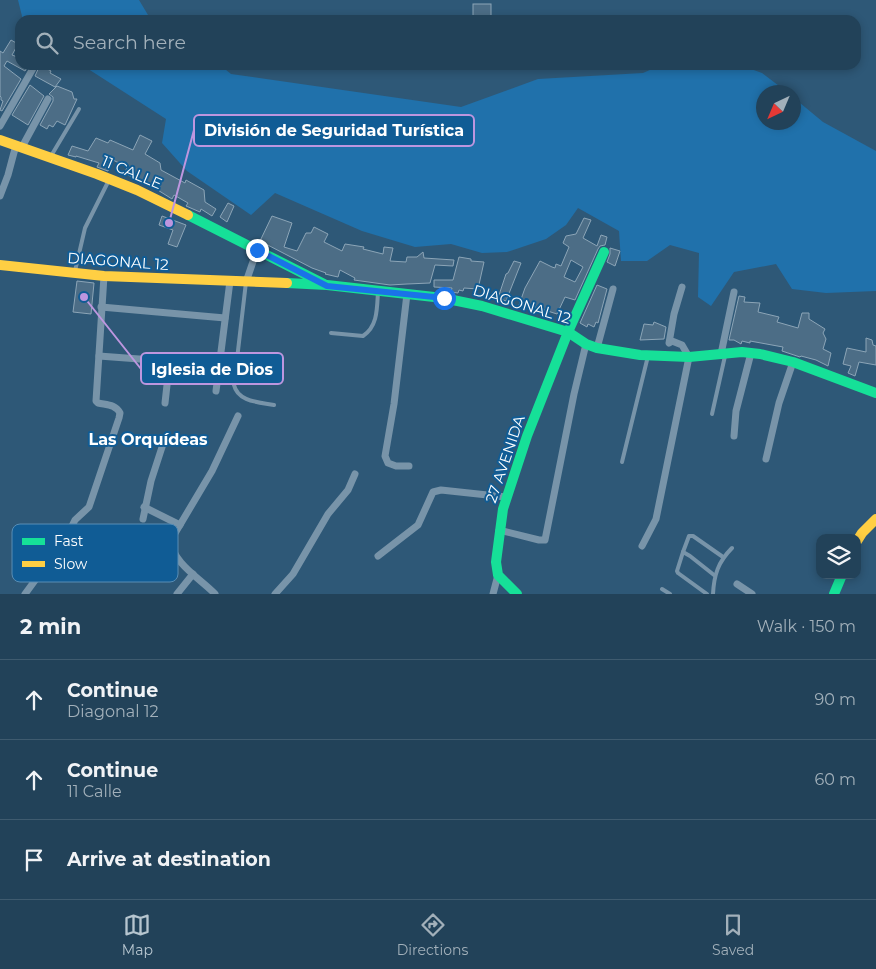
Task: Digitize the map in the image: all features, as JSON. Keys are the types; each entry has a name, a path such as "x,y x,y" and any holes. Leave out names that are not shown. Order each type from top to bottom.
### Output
{"main road":[{"name":"11 CALLE","path":"0,140 110,178 162,201 327,286"},
{"name":"27 AVENIDA","path":"498,575 496,562 499,530 506,497 527,436 568,332 604,252"},
{"name":"DIAGONAL 12","path":"0,265 104,276 327,286 463,301 568,332 586,344 597,348 648,356 689,357 723,353 751,353 777,357 876,393"},
{"path":"861,535 876,519"},
{"path":"498,575 517,594"},
{"path":"834,594 840,579"}],"street":[{"path":"0,126 31,70"},
{"path":"0,196 19,146 48,99"},
{"path":"246,282 257,250"},
{"path":"73,524 89,507 120,413 111,405 96,401 104,276"},
{"path":"216,391 230,281"},
{"path":"667,355 674,314 682,287"},
{"path":"597,348 614,288"},
{"path":"723,353 734,292"},
{"path":"407,294 394,404 385,456 388,463 396,466 410,466"},
{"path":"102,307 225,318"},
{"path":"642,546 656,519 689,357 682,346 672,341 669,343"},
{"path":"499,530 546,540 574,394 586,344"},
{"path":"734,436 736,411 751,353"},
{"path":"99,356 166,361 169,367 165,403"},
{"path":"766,460 779,403 794,362"},
{"path":"178,528 208,478 238,416"},
{"path":"143,519 144,507 163,444"},
{"path":"275,594 289,581 328,514 348,490 355,474"},
{"path":"378,556 418,525 433,492 442,490 506,497"},
{"path":"144,507 180,525"},
{"path":"178,557 192,574 215,594"},
{"path":"176,594 192,574"},
{"path":"493,594 498,575"},
{"path":"25,594 34,582"},
{"path":"738,584 752,594"}],"lane":[{"path":"50,158 79,108"},
{"path":"75,274 85,228 110,178"},
{"path":"246,282 234,385 238,394 242,397 274,405"},
{"path":"331,333 363,336 371,330 375,319 378,291"},
{"path":"712,414 723,353"},
{"path":"622,462 648,356"},
{"path":"707,594 678,573 677,570 689,536 694,536 723,558"},
{"path":"713,594 714,574 723,558 732,548"},
{"path":"683,552 714,574"},
{"path":"662,589 670,594"}],"shaded area":[{"path":"18,0 139,0 148,15 22,15"},
{"path":"90,70 226,70 231,74 461,107 538,79 643,73 650,70 754,70 762,73 778,85 756,85 756,130 801,130 801,104 823,122 876,151 876,291 826,293 792,289 776,264 734,272 711,306 698,297 699,253 670,245 647,261 621,261 619,231 578,208 566,225 546,239 507,252 482,253 451,244 415,247 362,231 275,193 251,215 187,171 162,143 166,119"}],"building":[{"path":"473,4 491,4 491,15 473,15"},
{"path":"11,40 15,42 15,50 12,55 15,56 15,65 7,61 4,66 21,79 2,111 0,110 3,101 0,96 0,51 3,53"},
{"path":"38,70 49,70 50,73 61,79 55,87 35,76"},
{"path":"30,85 44,96 28,125 12,115"},
{"path":"57,86 72,92 74,99 77,99 65,125 57,121 53,127 49,125 47,129 40,125 53,101 53,97 49,94"},
{"path":"140,135 152,141 145,154 160,163 161,170 185,183 186,180 204,190 205,202 216,209 212,216 201,209 200,212 186,206 188,203 174,195 172,199 153,187 135,179 125,173 127,167 113,160 108,171 97,167 99,163 68,155 72,146 88,151 96,138 108,143 110,140 133,150"},
{"path":"228,203 234,206 227,222 220,217"},
{"path":"162,216 186,225 177,247 168,244 173,230 159,225"},
{"path":"272,216 292,223 284,247 297,251 306,233 311,233 314,227 328,234 324,242 342,251 345,244 364,247 363,249 383,254 384,247 393,248 390,261 406,262 407,257 417,257 423,252 424,258 454,260 453,266 435,265 430,283 390,285 354,280 355,278 340,270 338,277 325,274 260,241"},
{"path":"584,218 591,220 583,238 597,246 601,235 607,237 605,245 600,246 598,249 575,300 565,297 557,314 535,307 530,306 529,308 519,305 525,288 540,261 555,268 556,264 561,266 569,247 563,243 566,236 576,234","holes":["571,260 583,267 575,282 564,277"]},
{"path":"610,248 620,251 615,266 607,262"},
{"path":"459,257 471,259 471,261 484,262 478,289 464,288 463,291 459,290 458,293 451,292 452,288 434,287 434,280 453,280"},
{"path":"514,261 521,263 506,301 498,298 506,274"},
{"path":"77,281 94,283 91,314 73,312"},
{"path":"597,285 607,289 598,323 596,322 594,327 588,324 587,327 580,323"},
{"path":"739,296 745,297 744,302 760,303 758,312 779,317 777,322 798,328 802,313 809,313 809,319 825,329 823,333 826,339 823,349 831,353 828,366 816,360 782,351 783,347 750,341 750,343 742,341 741,344 734,340 729,340"},
{"path":"654,322 666,327 664,339 640,340 644,324 653,325"},
{"path":"866,338 872,340 873,345 876,346 876,365 859,362 855,376 848,373 851,366 843,364 847,348 866,352"}],"traffic: fast":[{"path":"188,215 324,284"},
{"path":"517,594 498,575 496,562 503,509 527,436 568,332 604,252"},
{"path":"287,283 327,285 443,298 482,306 568,332 586,344 597,348 640,355 689,357 742,352 760,354 793,362 876,393"},
{"path":"834,594 840,579"}],"traffic: slow":[{"path":"0,140 97,174 137,190 188,215"},
{"path":"0,265 104,276 287,283"},
{"path":"861,535 876,519"}],"place":[{"name":"División de Seguridad Turística","path":"169,223"},
{"name":"Iglesia de Dios","path":"84,297"}],"district":[{"name":"Las Orquídeas","path":"148,439"}],"route":[{"path":"257,250 327,286 444,298"}]}
